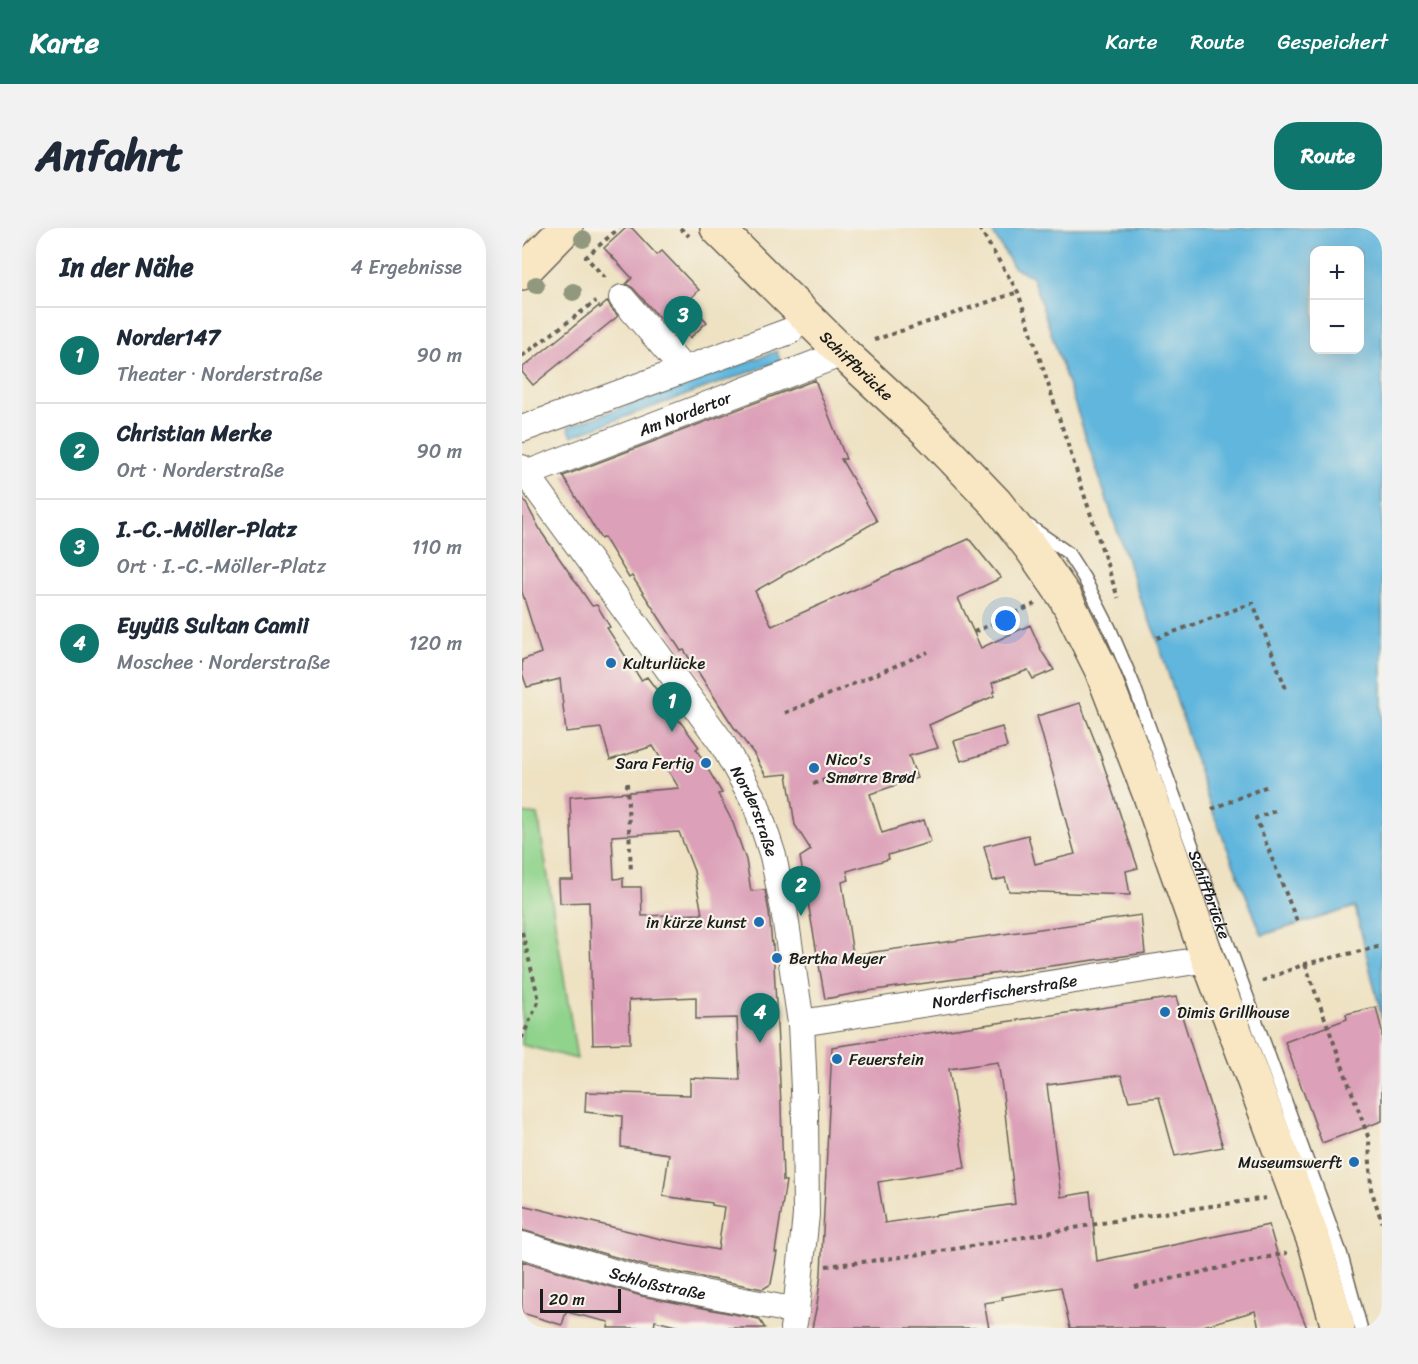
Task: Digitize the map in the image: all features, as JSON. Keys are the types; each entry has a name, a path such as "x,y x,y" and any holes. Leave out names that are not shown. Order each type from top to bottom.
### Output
{"main road":[{"path":"522,273 566,228"},
{"name":"Schiffbrücke","path":"703,232 843,352 927,431 996,503 1065,597 1101,669 1149,793 1208,959 1316,1247 1338,1328"}],"street":[{"path":"611,290 683,369"},
{"path":"522,429 790,331"},
{"name":"Am Nordertor","path":"524,471 843,352"},
{"name":"Norderstraße","path":"524,471 722,743 756,804 773,856 784,910 801,1023 806,1215 795,1319"},
{"name":"Norderfischerstraße","path":"801,1023 1208,959"},
{"name":"Schloßstraße","path":"522,1245 646,1282 795,1319"}],"lane":[{"name":"Schiffbrücke","path":"996,503 1068,553 1084,578 1110,629 1133,683 1337,1243 1361,1328"}],"path":[{"path":"522,356 611,290 586,257 619,228"},
{"path":"680,228 703,232"},
{"path":"979,228 1018,292 1113,585"},
{"path":"878,339 1018,292"},
{"path":"974,632 1038,602"},
{"path":"1156,638 1253,603 1286,689"},
{"path":"785,713 928,652"},
{"path":"813,784 840,775"},
{"path":"627,783 631,872"},
{"path":"1212,809 1270,786"},
{"path":"1275,811 1257,818 1298,924"},
{"path":"522,932 539,1000 522,1038"},
{"path":"1257,983 1305,964 1382,946"},
{"path":"1305,964 1369,1139 1371,1189 1382,1222"},
{"path":"801,1266 868,1262 1296,1193"},
{"path":"1135,1287 1290,1252"}],"green space":[{"path":"522,813 538,815 577,1059 522,1045"}],"water":[{"path":"990,228 1382,228 1382,1019 1355,907 1262,935 1208,800 1157,638 1140,599 1032,276 1014,268"},
{"path":"777,351 780,361 572,436 568,427"}],"building":[{"path":"626,228 632,228 657,255 662,251 699,290 688,301 707,322 690,338 670,317 664,323 633,288 626,284 632,278 604,248"},
{"path":"608,301 618,316 533,385 522,372 522,368"},
{"path":"815,380 846,459 841,459 877,521 755,591 772,626 969,539 1001,578 958,598 981,648 1030,625 1042,652 1054,670 1033,679 1028,670 992,683 994,696 929,725 938,748 909,756 917,778 870,794 882,833 924,820 931,842 888,855 889,859 847,871 849,880 842,882 853,955 1141,915 1145,953 868,991 825,999 800,857 811,850 795,825 787,774 766,776 754,754 684,650 681,651 632,576 629,578 604,537 601,539 563,476"},
{"path":"522,496 542,533 592,606 597,605 610,627 607,628 641,680 647,677 699,747 696,749 722,793 718,794 733,823 746,860 751,891 765,890 773,945 783,1181 786,1181 771,1284 763,1289 650,1267 522,1230 522,1205 661,1239 718,1250 724,1207 712,1205 712,1203 663,1196 669,1154 621,1147 622,1116 585,1112 586,1092 690,1095 690,1078 740,1080 737,1018 696,1019 696,997 629,1000 630,1043 593,1044 589,902 560,903 559,880 573,880 570,797 679,788 653,746 610,760 601,728 566,732 560,679 527,687 522,673 522,660 541,653 522,592","holes":["679,832 694,871 702,914 642,916 641,887 623,887 623,878 614,879 612,836"]},
{"path":"1080,703 1100,754 1138,868 1126,871 1130,895 1009,891 1005,878 993,881 984,846 1028,835 1035,864 1075,854 1037,716"},
{"path":"1002,727 1007,747 961,761 954,741"},
{"path":"1176,997 1223,1147 1175,1156 1159,1097 1129,1101 1121,1075 1047,1085 1061,1197 1090,1192 1097,1261 1269,1225 1278,1256 1307,1328 1259,1328 1255,1311 1197,1328 1070,1328 1061,1287 1002,1297 1003,1300 984,1303 989,1328 812,1328 821,1273 832,1047","holes":["998,1062 1015,1204 885,1223 878,1182 965,1168 949,1069"]},
{"path":"1376,1007 1382,1031 1382,1121 1322,1143 1285,1042 1347,1019 1346,1014"},
{"path":"522,1261 642,1296 759,1319 765,1328 684,1328 655,1321 654,1328 608,1328 609,1322 566,1312 562,1325 522,1313"}],"place":[{"name":"I.-C.-Möller-Platz","path":"683,346"},
{"name":"Kulturlücke","path":"611,663"},
{"name":"Norder147","path":"672,732"},
{"name":"Sara Fertig","path":"706,763"},
{"name":"Nico's Smørre Brød","path":"814,768"},
{"name":"Christian Merke","path":"801,916"},
{"name":"in kürze kunst","path":"759,922"},
{"name":"Bertha Meyer","path":"777,958"},
{"name":"Dimis Grillhouse","path":"1165,1012"},
{"name":"Eyyüß Sultan Camii","path":"760,1043"},
{"name":"Feuerstein","path":"837,1059"},
{"name":"Museumswerft","path":"1354,1162"}]}
